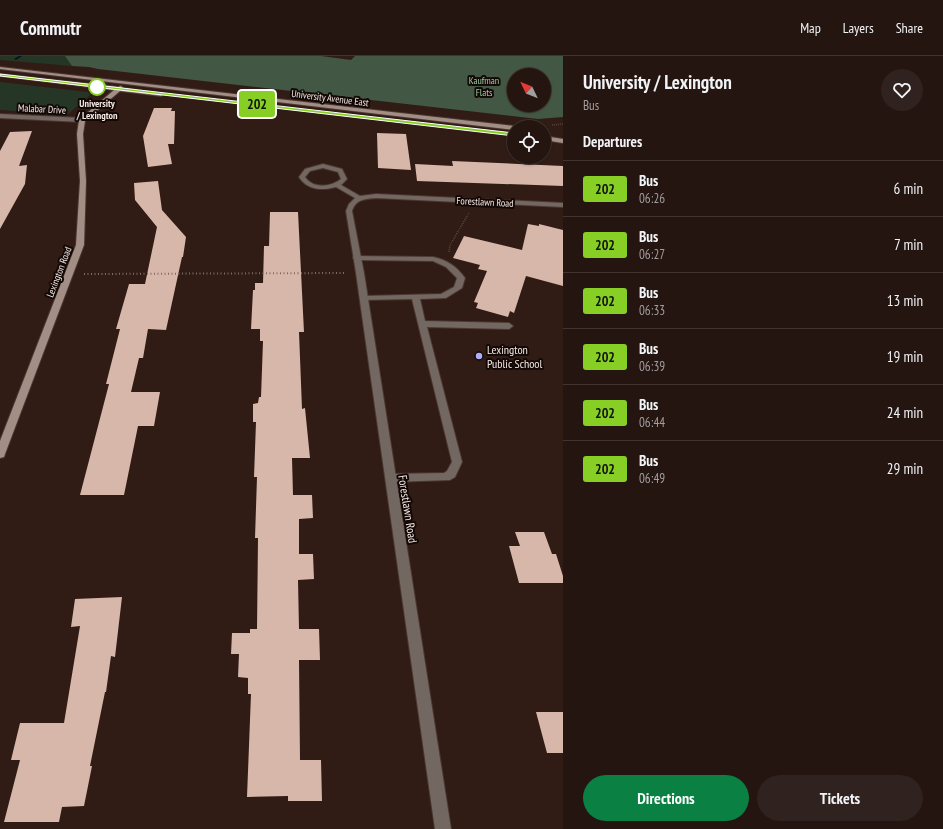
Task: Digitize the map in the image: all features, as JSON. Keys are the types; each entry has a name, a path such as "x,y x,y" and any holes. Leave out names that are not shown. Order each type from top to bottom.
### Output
{"main road":[{"name":"University Avenue East","path":"0,68 507,127"},
{"path":"0,75 167,94"},
{"path":"82,120 125,83"},
{"name":"University Avenue East","path":"215,100 374,118"},
{"name":"Lexington Road","path":"0,454 80,245 83,181 80,134 82,120"},
{"path":"551,133 557,133"},
{"path":"551,139 563,141"}],"street":[{"name":"Malabar Drive","path":"0,116 82,120"},
{"path":"337,185 344,179 344,175 336,169 316,167 305,171 302,174 303,180 312,186 327,187 337,185 359,198"},
{"name":"Forestlawn Road","path":"443,829 364,298 348,211 351,205 359,198 376,196 563,205"},
{"path":"357,258 442,261 455,270 461,278 458,288 444,296 364,298"},
{"path":"391,478 446,477 451,474 457,462 415,297"},
{"path":"422,324 509,326"}],"path":[{"path":"448,254 450,245 471,211"},
{"path":"80,274 349,273"}],"green space":[{"path":"0,56 72,56 69,61 72,66 0,60"},
{"name":"Kaufman Flats","path":"65,56 321,56 351,60 355,56 563,56 563,117 538,119 72,66"},
{"path":"0,82 88,92 90,95 68,114 0,110"}],"building":[{"path":"154,108 172,108 171,111 175,111 174,144 168,144 172,164 148,167 143,136"},
{"path":"32,131 19,166 27,165 25,184 0,229 0,151 10,132"},
{"path":"377,133 406,134 411,170 378,168"},
{"path":"452,161 563,166 563,186 417,181 415,164 453,166"},
{"path":"158,181 162,210 186,237 183,257 166,330 148,329 143,358 139,358 131,392 160,392 154,426 138,426 124,495 80,495 109,384 106,384 120,329 116,329 129,284 145,284 157,227 135,200 134,183"},
{"path":"270,212 298,212 304,332 299,332 302,409 305,408 310,458 292,458 293,495 312,495 313,518 299,519 299,554 313,554 314,579 298,580 299,629 319,629 320,660 299,660 300,760 321,760 322,801 288,801 288,796 247,797 251,694 248,694 248,678 238,677 239,654 231,654 232,633 250,633 250,629 257,629 258,538 255,538 257,477 254,477 256,422 253,422 253,404 258,403 259,397 261,397 263,341 260,341 260,329 251,329 253,290 255,290 255,283 263,283 264,246 269,246"},
{"path":"528,224 539,226 539,224 563,230 563,286 526,276 514,313 510,311 508,317 476,308 478,303 474,302 487,271 478,269 480,265 453,258 464,236 522,250"},
{"path":"515,532 544,532 552,554 556,554 563,576 563,583 519,583 509,546 520,546"},
{"path":"122,597 115,657 111,656 106,692 90,766 92,766 84,806 62,807 59,822 4,822 20,760 11,760 20,723 64,723 80,626 71,627 75,599"},
{"path":"536,712 563,712 563,753 547,753"}],"waterway":[{"path":"15,59 21,56"}],"bus line":[{"name":"202","path":"0,75 507,134"}],"place":[{"name":"University / Lexington","path":"97,87"},
{"name":"Lexington Public School","path":"479,356"}]}
